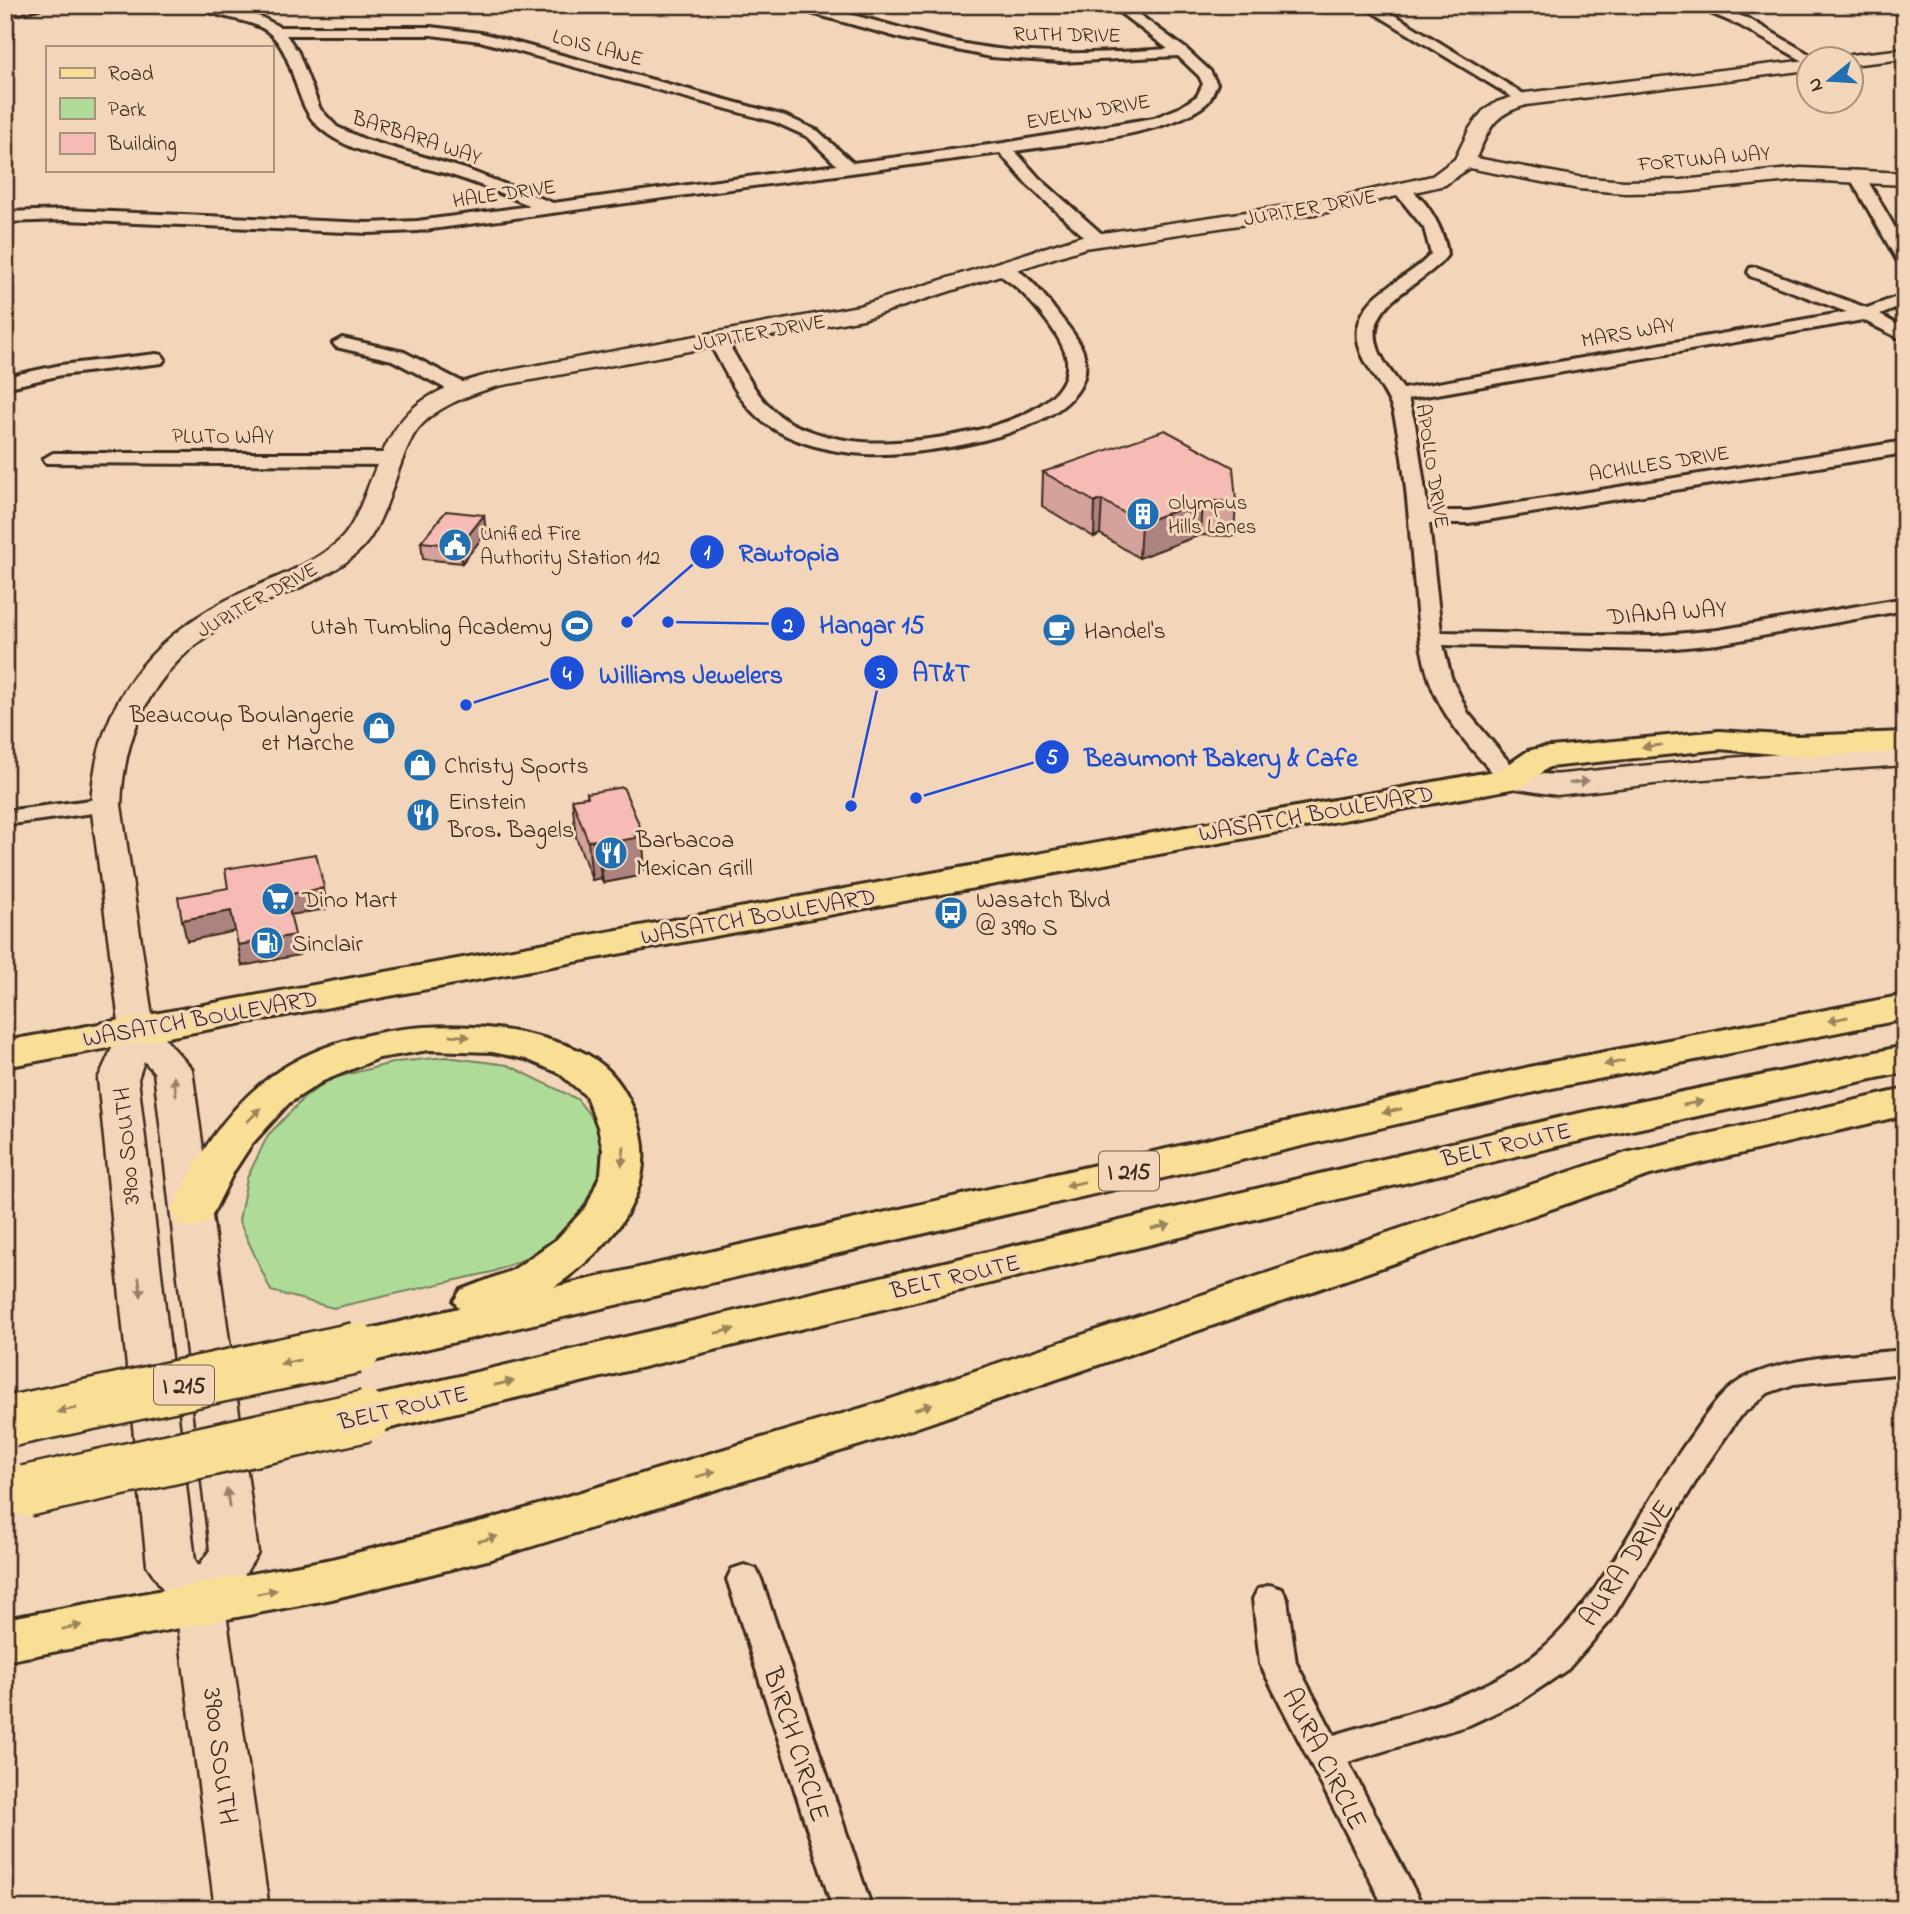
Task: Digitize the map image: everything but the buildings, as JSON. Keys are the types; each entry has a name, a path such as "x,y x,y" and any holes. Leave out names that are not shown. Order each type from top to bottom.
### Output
{"main road":[{"name":"WASATCH BOULEVARD","path":"1511,779 1540,758 1720,741 1905,731"},
{"path":"1720,741 1797,746 1905,742"},
{"name":"WASATCH BOULEVARD","path":"5,1054 1511,779 1557,785 1689,770 1905,755"},
{"name":"I 215","path":"8,1422 356,1348 1552,1075 1905,1007"},
{"path":"136,1030 173,1069 234,1553 200,1604"},
{"name":"3900 SOUTH","path":"136,1030 118,1079 171,1565 200,1604 242,1909"},
{"path":"192,1213 212,1168 232,1137 279,1090 372,1046 439,1035 497,1039 547,1052 587,1073 611,1102 624,1141 621,1174 610,1208 589,1236 535,1278 356,1348"},
{"name":"BELT ROUTE","path":"15,1493 366,1416 1566,1130 1905,1059"},
{"path":"5,1640 332,1579 491,1539 895,1416 1641,1163 1905,1102"}],"street":[{"path":"5,13 43,5"},
{"path":"204,5 275,31"},
{"name":"RUTH DRIVE","path":"790,5 1000,54 1085,58 1181,52"},
{"name":"EVELYN DRIVE","path":"1004,148 1159,121 1194,106 1207,94 1208,79 1201,68 1117,5"},
{"path":"1368,5 1525,99"},
{"path":"1698,5 1736,18 1794,50"},
{"name":"LOIS LANE","path":"275,31 431,31 481,37 789,122 813,134 849,168"},
{"name":"BARBARA WAY","path":"275,31 286,47 314,111 332,130 361,143 462,173 550,208"},
{"path":"1864,58 1905,54"},
{"path":"1466,162 1487,117 1498,109 1525,99 1794,67"},
{"path":"1004,148 1032,181 1097,239"},
{"name":"HALE DRIVE","path":"5,217 66,215 384,228 1004,148"},
{"name":"FORTUNA WAY","path":"1466,162 1579,183 1624,187 1682,186 1787,174 1905,180"},
{"name":"JUPITER DRIVE","path":"136,1030 106,805 108,769 116,736 133,698 147,677 169,653 222,614 310,571 350,545 367,522 403,432 421,413 463,390 536,372 863,312 1066,245 1289,212 1401,190 1450,176 1466,162"},
{"path":"1857,176 1905,260"},
{"name":"APOLLO DRIVE","path":"1401,190 1427,220 1440,251 1433,263 1383,298 1369,320 1366,337 1370,352 1398,395 1404,414 1419,517 1430,638 1441,682 1466,727 1511,779"},
{"path":"717,340 763,411 778,422 822,441 864,449 906,449 998,428 1045,412 1057,403 1072,381 1076,368 1072,346 1031,289 1000,267"},
{"path":"1756,272 1866,314 1905,336"},
{"path":"1866,314 1905,299"},
{"name":"MARS WAY","path":"1398,395 1866,314"},
{"path":"342,343 398,356 463,390"},
{"path":"5,383 61,370 156,359"},
{"name":"ACHILLES DRIVE","path":"1419,517 1469,517 1905,447"},
{"name":"PLUTO WAY","path":"53,459 393,459"},
{"name":"DIANA WAY","path":"1430,638 1654,643 1718,637 1905,604"},
{"path":"5,818 106,805"},
{"name":"AURA DRIVE","path":"1323,1754 1456,1714 1509,1689 1555,1659 1599,1610 1692,1459 1728,1409 1758,1385 1792,1373 1905,1361"},
{"name":"BIRCH CIRCLE","path":"744,1579 853,1909"},
{"name":"AURA CIRCLE","path":"1270,1599 1278,1664 1405,1909"}],"green space":[{"path":"446,1057 508,1065 577,1099 600,1128 600,1175 577,1218 540,1253 492,1272 333,1308 271,1291 239,1221 247,1178 268,1135 304,1098 330,1079 396,1062"}],"place":[{"name":"Olympus Hills Lanes","path":"1143,514"},
{"name":"Unified Fire Authority Station 112","path":"455,545"},
{"name":"Rawtopia","path":"627,622"},
{"name":"Hangar 15","path":"668,622"},
{"name":"Utah Tumbling Academy","path":"577,626"},
{"name":"Handel's","path":"1059,630"},
{"name":"Williams Jewelers","path":"466,705"},
{"name":"Beaucoup Boulangerie et Marche","path":"379,728"},
{"name":"Christy Sports","path":"420,765"},
{"name":"Beaumont Bakery & Cafe","path":"916,798"},
{"name":"AT&T","path":"851,806"},
{"name":"Einstein Bros. Bagels","path":"423,815"},
{"name":"Barbacoa Mexican Grill","path":"611,853"},
{"name":"Dino Mart","path":"278,899"},
{"name":"Wasatch Blvd @ 3990 S","path":"951,913"},
{"name":"Sinclair","path":"267,943"}]}
